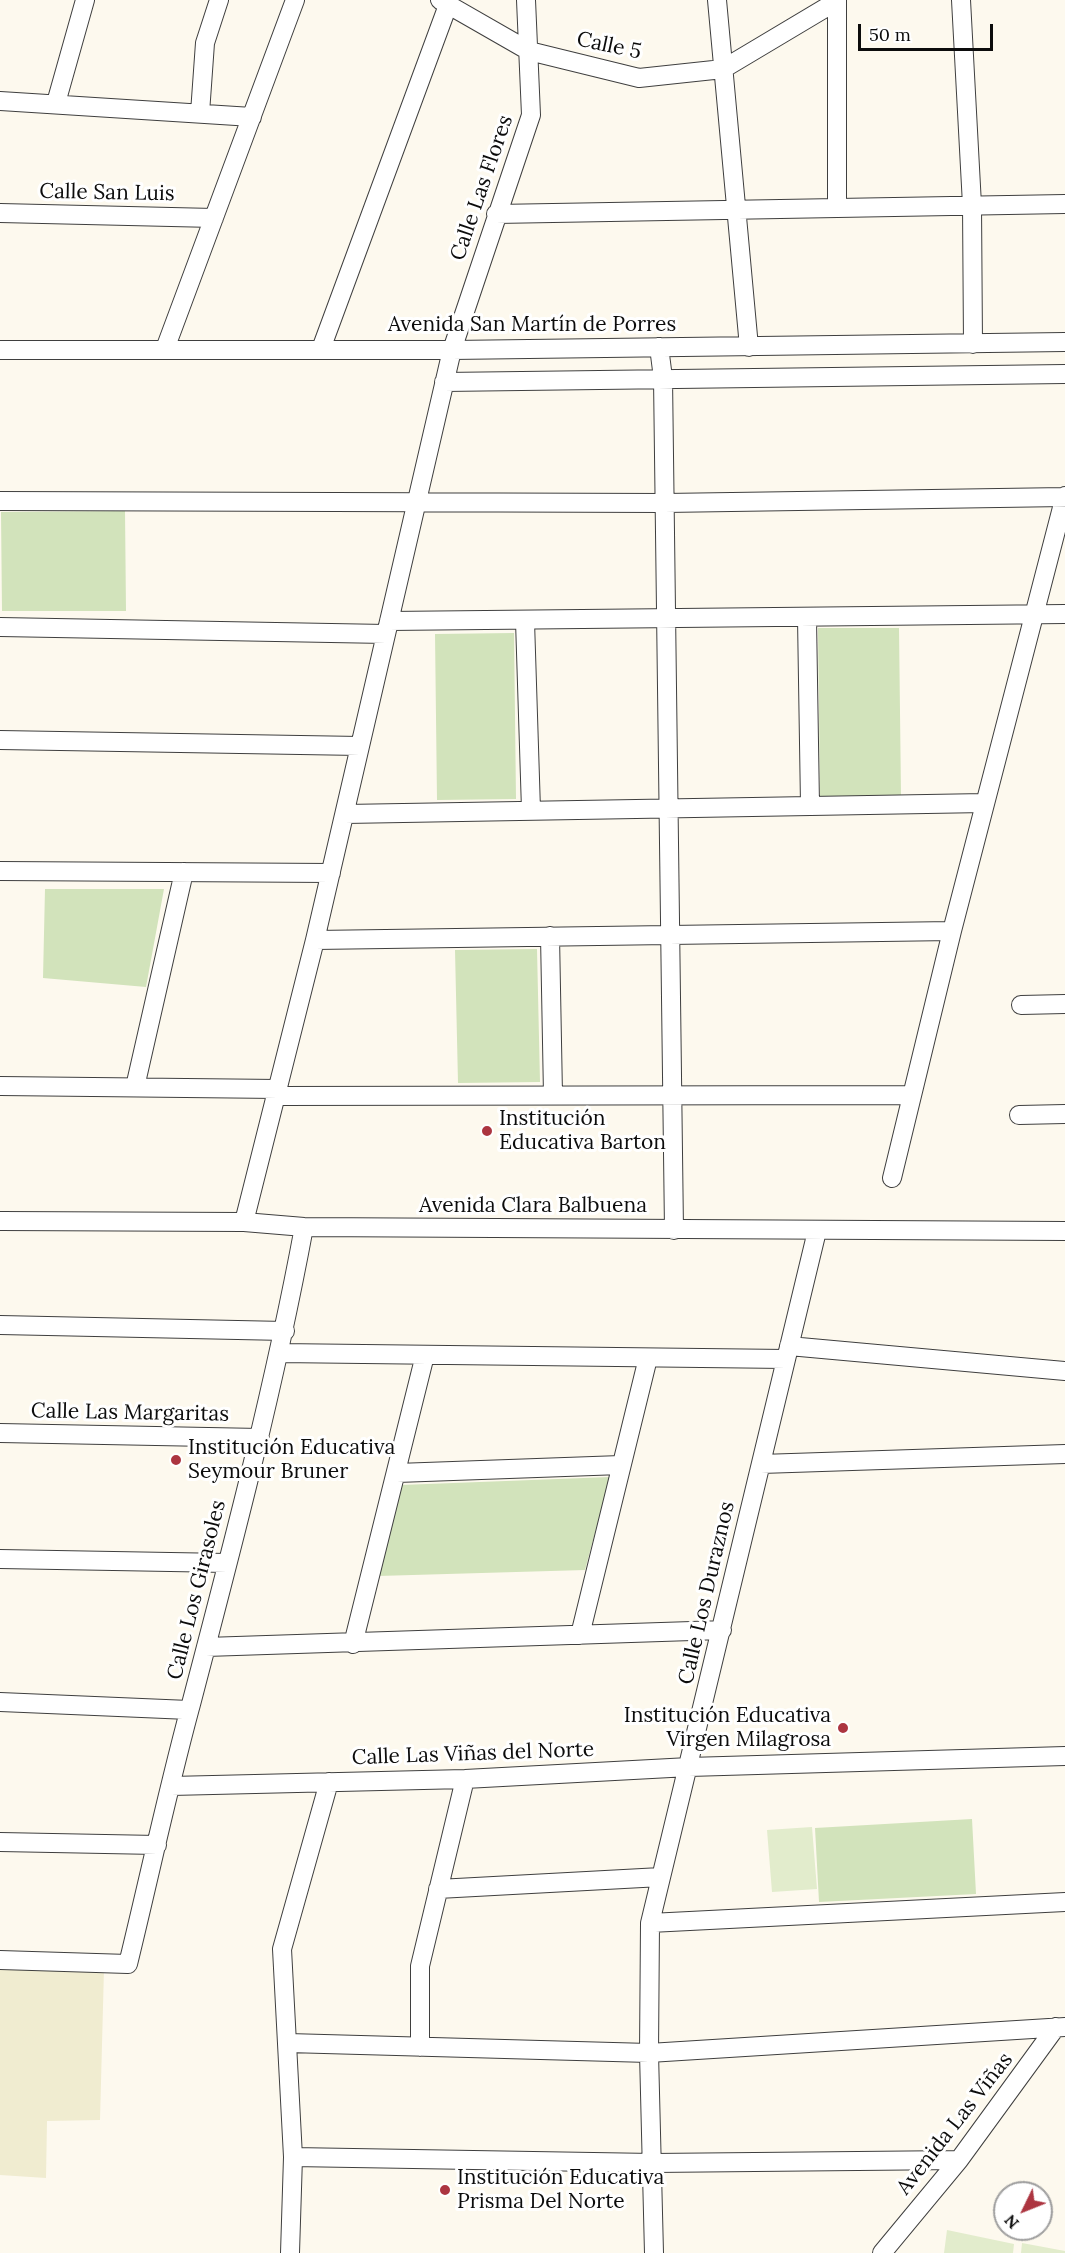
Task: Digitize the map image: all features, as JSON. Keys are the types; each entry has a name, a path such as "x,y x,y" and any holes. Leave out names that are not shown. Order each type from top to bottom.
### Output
{"street":[{"path":"56,104 85,0"},
{"path":"200,113 205,43 219,0"},
{"path":"165,350 295,0"},
{"name":"Calle Las Flores","path":"244,1222 331,873 452,350 531,115 526,0"},
{"path":"717,0 749,346"},
{"path":"960,0 972,205 973,344"},
{"path":"837,1 837,207"},
{"name":"Calle 5","path":"444,2 529,51 639,78 723,69 837,1"},
{"path":"321,349 444,2"},
{"path":"0,101 252,117"},
{"path":"496,214 1065,204"},
{"name":"Calle San Luis","path":"0,213 214,218"},
{"name":"Avenida San Martín de Porres","path":"0,350 452,350 1065,342"},
{"path":"659,347 663,378 674,1230"},
{"path":"444,382 1065,374"},
{"path":"0,501 665,503 1065,497 952,931 892,1178"},
{"path":"0,627 387,628 525,621 1065,614"},
{"path":"807,618 810,805"},
{"path":"525,621 531,810"},
{"path":"0,740 360,746"},
{"path":"345,814 985,803"},
{"path":"0,871 331,873"},
{"path":"135,1087 184,872"},
{"path":"315,940 952,931"},
{"path":"550,936 553,1095"},
{"path":"1021,1005 1065,1004"},
{"path":"0,1086 135,1087 277,1093 912,1095"},
{"path":"1019,1115 1065,1114"},
{"name":"Avenida Clara Balbuena","path":"0,1221 244,1222 304,1227 1065,1231"},
{"name":"Calle Los Girasoles","path":"0,1960 128,1964 189,1710 260,1438 285,1331 304,1227"},
{"name":"Calle Los Duraznos","path":"654,2253 649,2054 650,1923 817,1231"},
{"path":"0,1325 285,1331"},
{"path":"279,1353 648,1358 788,1352 1065,1371"},
{"path":"353,1644 425,1355"},
{"path":"580,1635 648,1358"},
{"name":"Calle Las Margaritas","path":"0,1433 260,1438"},
{"path":"761,1464 1065,1454"},
{"path":"397,1473 621,1466"},
{"path":"0,1559 227,1563"},
{"path":"206,1647 353,1644 722,1630"},
{"path":"0,1702 189,1710"},
{"name":"Calle Las Viñas del Norte","path":"171,1786 465,1779 689,1767 1065,1756"},
{"path":"420,2047 420,1966 465,1779"},
{"path":"290,2253 292,2157 282,1949 329,1782"},
{"path":"0,1842 157,1845"},
{"path":"438,1888 661,1877"},
{"path":"650,1923 1065,1902"},
{"path":"288,2043 649,2054 1060,2027"},
{"name":"Avenida Las Viñas","path":"882,2253 959,2160 1060,2027"},
{"path":"292,2157 653,2163 959,2160"}],"shaded area":[{"path":"0,1967 104,1969 100,2120 47,2121 46,2178 0,2175"}],"green space":[{"path":"125,511 126,611 2,611 1,512"},
{"path":"818,628 899,628 901,796 820,797"},
{"path":"514,633 516,799 437,800 435,634"},
{"path":"45,889 164,889 146,987 43,978"},
{"path":"537,949 540,1082 458,1083 455,950"},
{"path":"610,1477 585,1570 378,1576 401,1485"},
{"path":"972,1819 976,1894 819,1902 815,1828"},
{"path":"812,1827 817,1889 772,1892 767,1830"},
{"path":"947,2230 1014,2244 1013,2253 944,2253"},
{"path":"1022,2243 1065,2251 1065,2253 1021,2253"}],"place":[{"name":"Institución Educativa Barton","path":"487,1131"},
{"name":"Institución Educativa Seymour Bruner","path":"176,1460"},
{"name":"Institución Educativa Virgen Milagrosa","path":"843,1728"},
{"name":"Institución Educativa Prisma Del Norte","path":"445,2190"}]}
